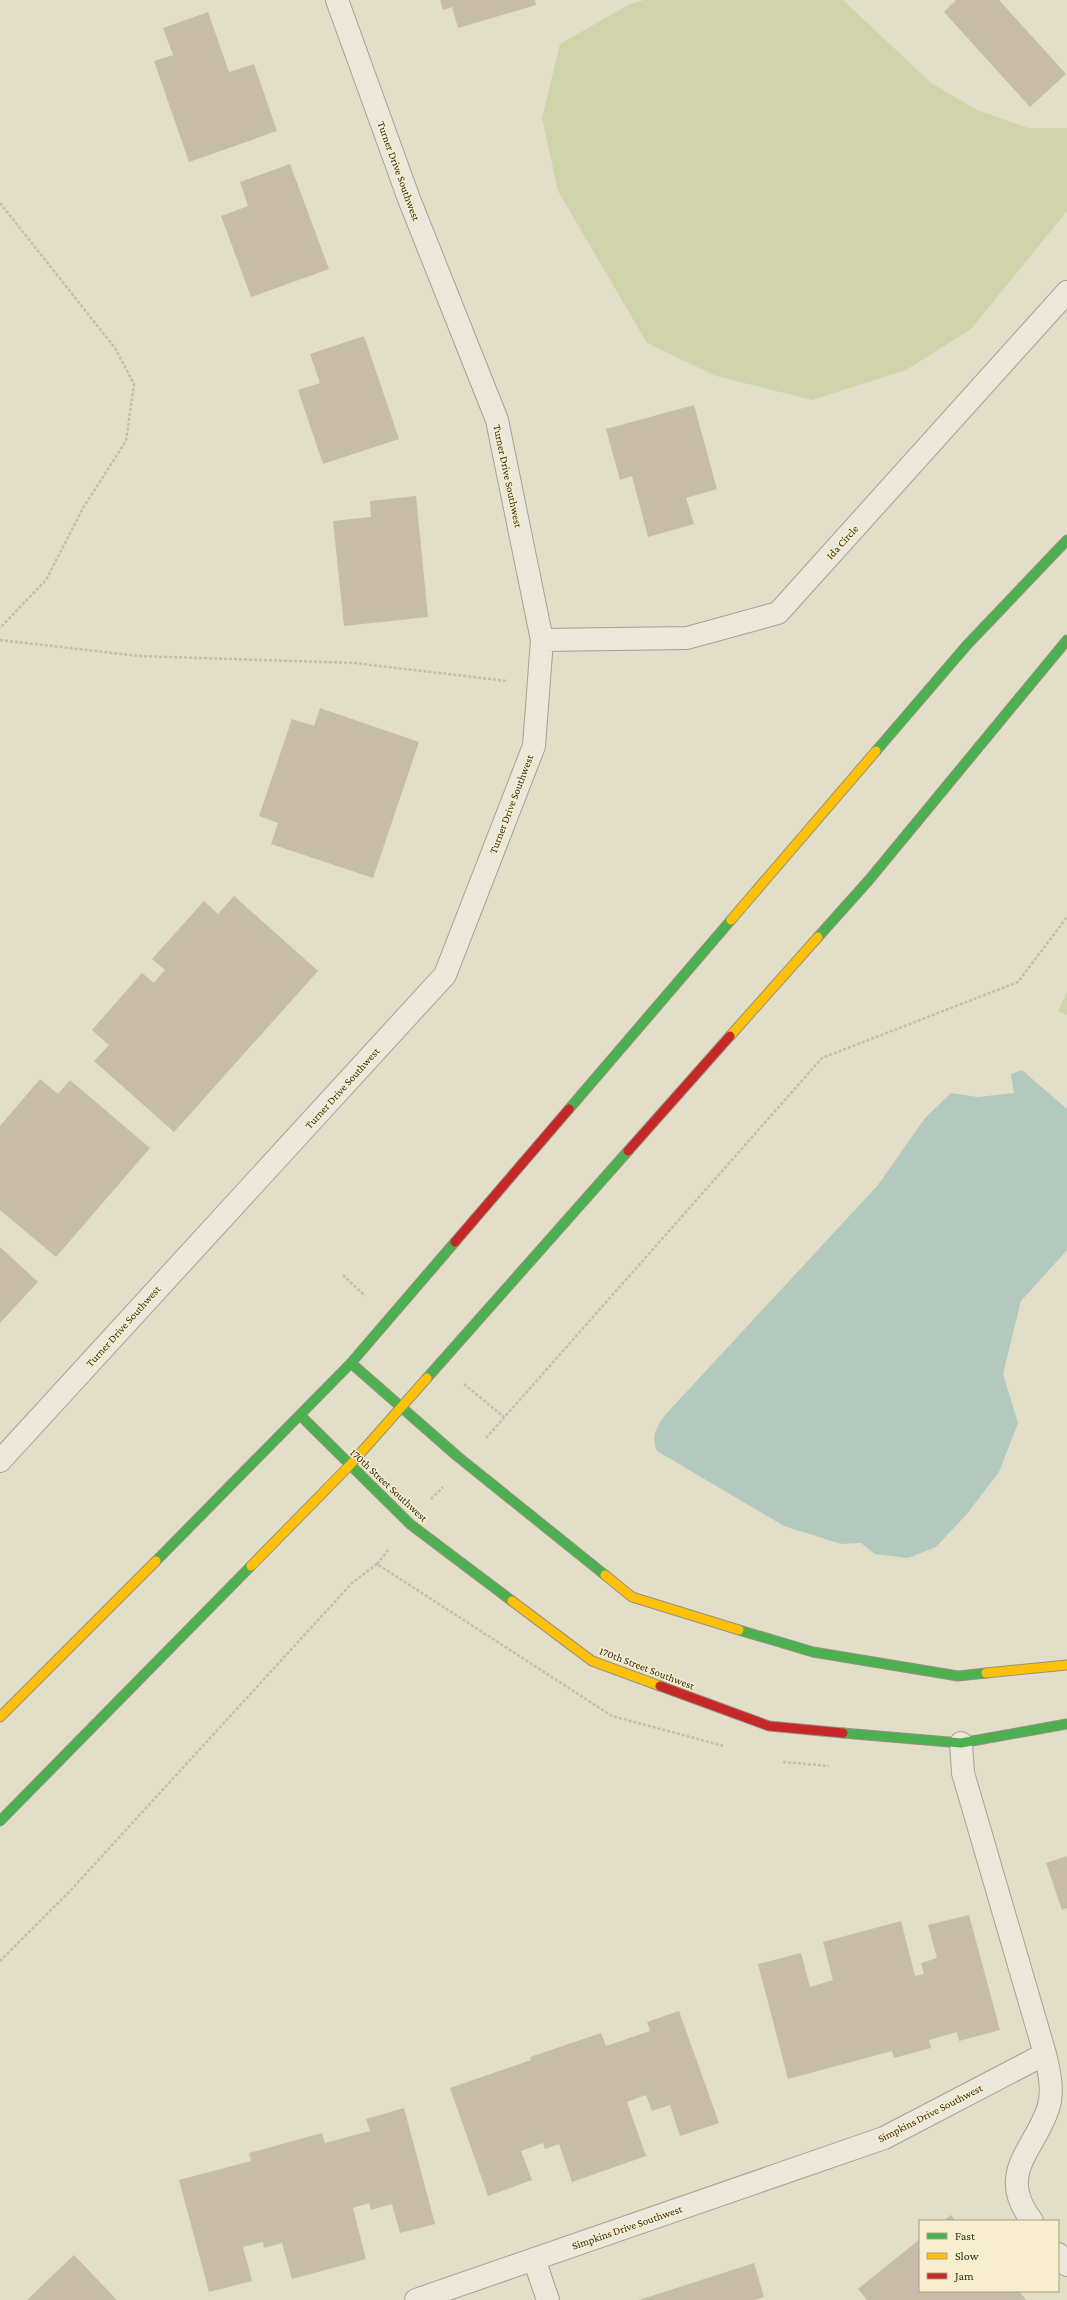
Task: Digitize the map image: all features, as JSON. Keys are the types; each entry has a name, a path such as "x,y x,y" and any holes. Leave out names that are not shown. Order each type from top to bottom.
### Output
{"main road":[{"path":"0,1717 301,1416 350,1363 967,645 1067,540"},
{"path":"0,1821 350,1465 869,880 1067,640"},
{"path":"350,1363 464,1462 632,1597 813,1652 958,1676 1067,1665"},
{"name":"170th Street Southwest","path":"301,1416 410,1524 592,1661 769,1726 962,1743 1067,1724"}],"street":[{"name":"Turner Drive Southwest","path":"0,1461 445,975 534,746 542,640 497,420 409,199 337,0"},
{"name":"Ida Circle","path":"542,640 687,638 778,613 1067,292"},
{"path":"962,1743 963,1773 1045,2054 1051,2081 1049,2107 1033,2142 1022,2160 1016,2182 1021,2207 1031,2220"},
{"name":"Simpkins Drive Southwest","path":"416,2300 884,2138 1045,2054"},
{"path":"1059,2255 1067,2265"},
{"path":"534,2259 548,2300"}],"path":[{"path":"0,204 115,348 134,384 126,441 83,508 46,580 0,628"},
{"path":"0,640 139,656 354,663 538,684"},
{"path":"0,1961 70,1891 352,1583 377,1564 464,1462 822,1058 1018,982 1067,917"},
{"path":"377,1564 612,1716 732,1748"},
{"path":"776,1760 791,1764 830,1766"}],"green space":[{"path":"644,0 843,0 931,83 977,110 1028,128 1067,128 1067,211 971,329 906,370 812,400 716,376 647,343 558,191 542,118 560,44 630,4"},
{"path":"1067,992 1067,1015 1058,1011"}],"shaded area":[{"path":"1022,1070 1067,1109 1067,1250 1021,1301 1003,1374 1018,1423 999,1472 966,1515 936,1547 908,1558 875,1554 861,1543 841,1544 784,1526 657,1451 654,1441 655,1432 665,1415 878,1185 925,1118 951,1093 978,1097 1014,1093 1011,1074"}],"building":[{"path":"440,0 535,0 536,5 458,28 452,7 443,10"},
{"path":"956,0 999,0 1066,74 1030,107 944,12"},
{"path":"208,12 229,72 254,64 277,131 189,162 154,61 173,55 163,28"},
{"path":"290,164 329,269 251,297 221,216 248,206 240,182"},
{"path":"364,336 399,439 323,464 298,390 320,383 310,354"},
{"path":"694,405 717,489 686,498 694,524 648,537 632,476 620,480 606,429"},
{"path":"416,496 428,617 344,626 333,521 371,517 370,501"},
{"path":"320,708 419,742 373,878 271,844 278,823 259,816 292,719 314,726"},
{"path":"234,896 318,971 174,1132 94,1061 109,1045 92,1030 142,973 154,983 165,970 152,959 204,901 218,914"},
{"path":"40,1079 58,1094 70,1080 150,1148 56,1257 0,1210 0,1126"},
{"path":"0,1247 38,1282 0,1323"},
{"path":"1067,1856 1067,1908 1062,1910 1046,1863"},
{"path":"969,1915 1000,2030 959,2041 957,2032 929,2040 931,2048 894,2058 892,2051 788,2079 758,1964 801,1953 810,1987 833,1980 823,1942 901,1921 915,1976 924,1974 921,1963 937,1958 928,1925"},
{"path":"679,2011 719,2123 680,2136 670,2105 652,2111 646,2095 627,2102 646,2156 572,2182 559,2144 545,2149 543,2143 521,2151 532,2180 488,2196 450,2088 531,2060 530,2057 601,2033 606,2046 650,2031 647,2022"},
{"path":"404,2108 435,2224 400,2233 392,2204 371,2210 369,2203 353,2208 366,2259 292,2279 282,2243 264,2248 263,2242 243,2247 252,2281 209,2292 179,2180 251,2161 249,2153 322,2133 325,2143 370,2131 366,2119"},
{"path":"951,2215 954,2220 944,2220"},
{"path":"919,2240 919,2292 1020,2292 1026,2300 867,2300 858,2289"},
{"path":"74,2255 117,2300 27,2300"},
{"path":"754,2263 764,2297 755,2300 639,2300"}],"traffic: fast":[{"path":"876,751 967,645 1067,540"},
{"path":"818,937 869,880 1067,640"},
{"path":"569,1109 731,920"},
{"path":"427,1378 628,1151"},
{"path":"156,1561 351,1363 455,1242"},
{"path":"351,1363 457,1456 605,1575"},
{"path":"301,1416 410,1524 512,1601"},
{"path":"0,1821 251,1566"},
{"path":"739,1630 813,1652 958,1676 986,1673"},
{"path":"843,1733 961,1743 1067,1724"}],"traffic: slow":[{"path":"731,920 876,751"},
{"path":"730,1036 818,937"},
{"path":"251,1566 350,1465 427,1378"},
{"path":"0,1717 156,1561"},
{"path":"605,1575 632,1597 739,1630"},
{"path":"512,1601 592,1661 660,1686"},
{"path":"986,1673 1067,1665"}],"traffic: jam":[{"path":"628,1151 730,1036"},
{"path":"455,1242 569,1109"},
{"path":"660,1686 769,1726 843,1733"}]}
